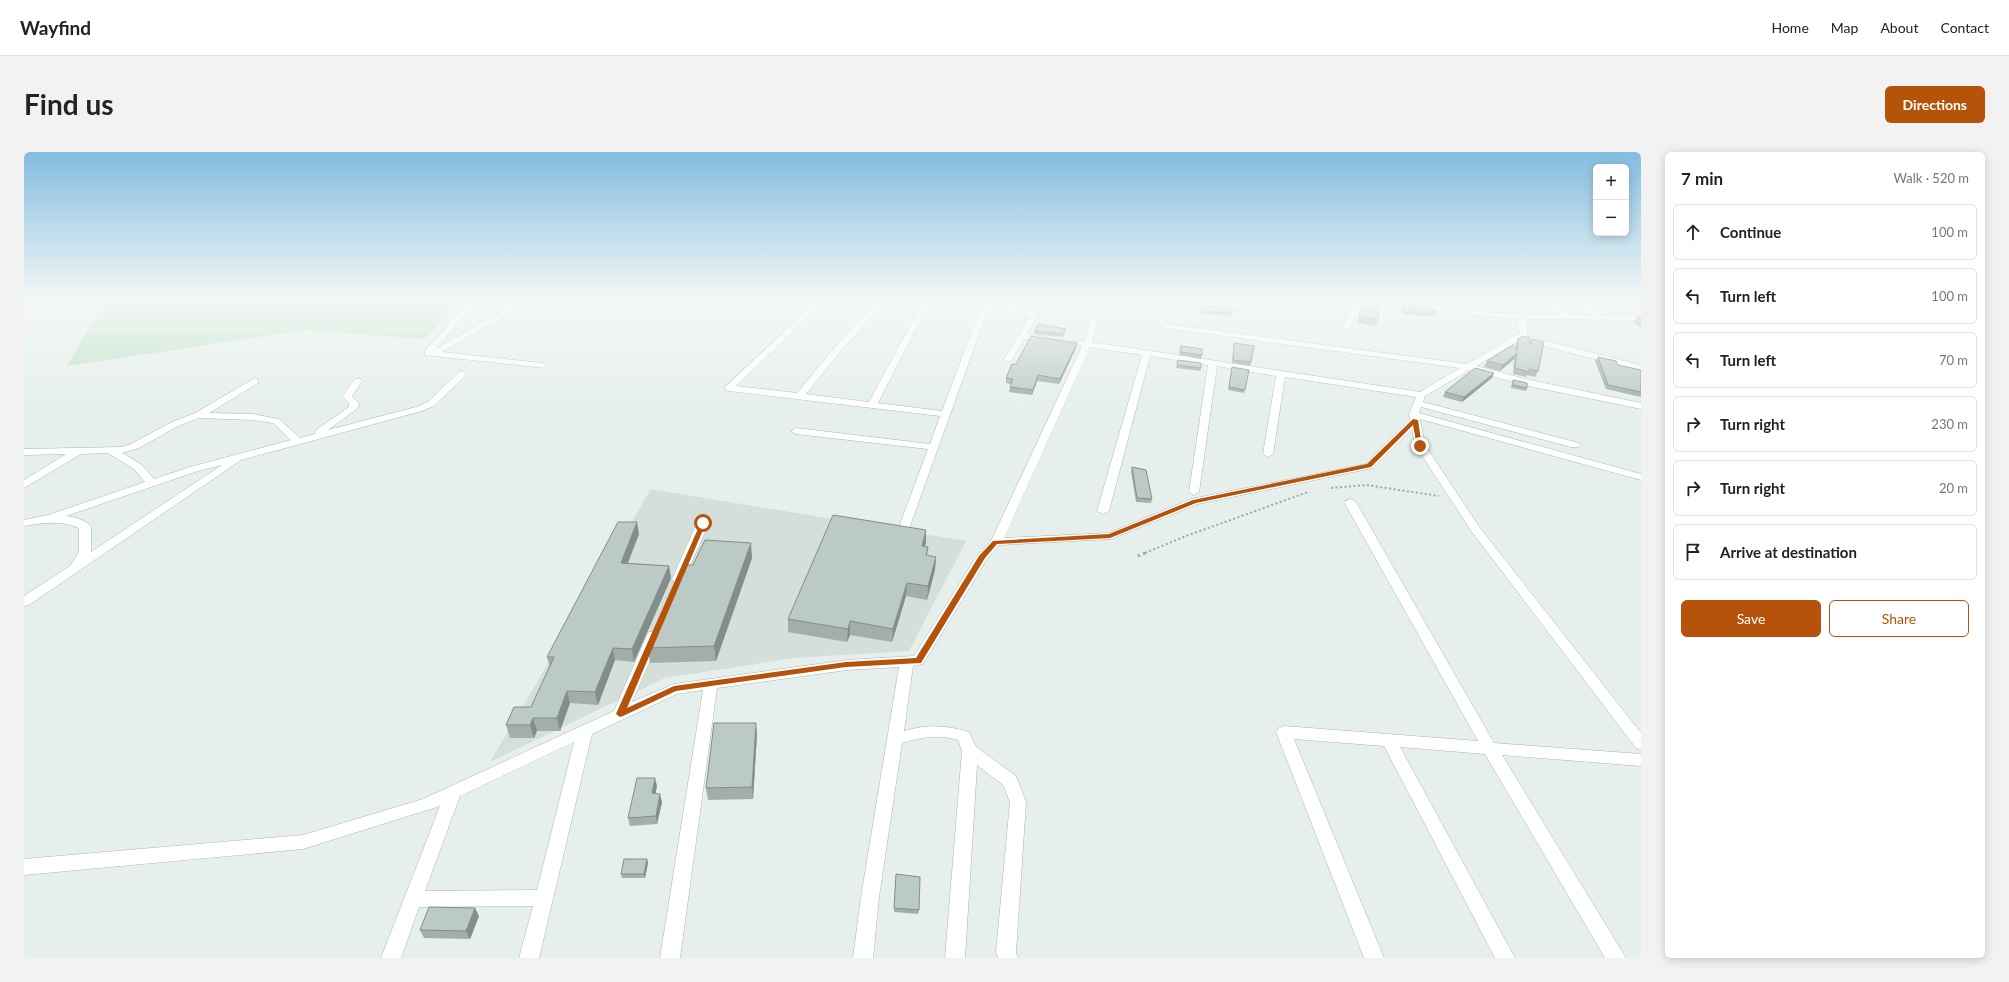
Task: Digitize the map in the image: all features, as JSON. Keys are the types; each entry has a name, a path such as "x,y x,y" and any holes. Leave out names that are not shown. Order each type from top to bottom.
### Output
{"street":[{"path":"443,337 428,353 542,366"},
{"path":"433,354 464,337"},
{"path":"784,337 729,388 946,414"},
{"path":"799,397 850,337"},
{"path":"872,405 908,337"},
{"path":"905,527 974,337"},
{"path":"1008,359 1023,337"},
{"path":"1027,337 1058,341"},
{"path":"24,867 303,842 426,804 674,688 846,665 918,661 982,556 996,542 1089,337"},
{"path":"1244,337 1468,367 1529,383 1641,406"},
{"path":"996,542 1110,536 1195,501 1369,466 1417,408 1468,367 1519,337 1641,368"},
{"path":"1073,342 1281,374 1417,408 1641,477"},
{"path":"1103,511 1147,354"},
{"path":"1194,492 1213,364"},
{"path":"24,522 50,518 194,468 405,414 430,404 462,374"},
{"path":"1268,454 1281,374"},
{"path":"24,452 111,451 135,446 175,424 198,415 255,381"},
{"path":"311,438 353,408 354,403 347,396 358,381"},
{"path":"1417,408 1479,418 1576,445"},
{"path":"1417,408 1420,446 1457,499 1476,530 1641,744"},
{"path":"198,415 253,417 276,421 298,441"},
{"path":"796,431 934,447"},
{"path":"111,451 138,467 152,483"},
{"path":"24,485 77,452"},
{"path":"24,602 244,455"},
{"path":"1350,502 1490,749 1616,958"},
{"path":"50,518 71,520 86,526 85,552 71,570"},
{"path":"675,588 703,523"},
{"path":"620,714 659,623"},
{"path":"863,958 870,897 896,739 907,661"},
{"path":"670,958 711,683"},
{"path":"529,958 585,730"},
{"path":"896,739 925,730 951,732 964,736 970,751 955,958"},
{"path":"1374,958 1284,732 1641,760"},
{"path":"1389,740 1504,958"},
{"path":"970,751 1010,781 1018,802 1014,869 1006,952 1008,958"},
{"path":"391,958 453,792"},
{"path":"413,899 544,898"}],"path":[{"path":"1328,488 1366,485 1457,499"},
{"path":"1138,556 1186,536 1315,490"}],"shaded area":[{"path":"651,489 966,541 909,651 795,658 665,678 490,762"}],"green space":[{"path":"84,337 262,337 67,366"},
{"path":"392,337 426,337 423,339"}],"building":[{"path":"1031,337 1077,343 1060,379 1038,375 1033,390 1010,387 1013,379 1006,378 1012,364 1016,364"},
{"path":"1522,337 1530,338 1530,344 1532,339 1544,342 1538,371 1529,369 1529,372 1515,368 1517,353 1503,365 1487,361 1513,345 1517,351 1518,339"},
{"path":"1234,343 1254,346 1251,362 1233,360"},
{"path":"1181,346 1202,349 1202,355 1180,352"},
{"path":"1598,357 1616,361 1618,365 1641,370 1641,392 1608,385"},
{"path":"1178,360 1201,363 1201,368 1177,365"},
{"path":"1232,367 1249,370 1245,390 1229,387"},
{"path":"1475,368 1494,373 1464,397 1445,392"},
{"path":"1513,380 1527,383 1527,388 1513,385"},
{"path":"1132,467 1146,470 1152,499 1137,498"},
{"path":"833,515 926,530 922,546 928,547 926,555 936,557 928,586 907,583 893,629 850,621 848,629 788,619"},
{"path":"618,522 637,522 621,563 669,566 632,649 613,648 595,692 567,691 557,718 533,718 530,725 506,725 514,707 531,707 554,657 547,657"},
{"path":"705,540 751,543 714,646 648,648 685,565 693,565"},
{"path":"714,723 756,723 752,787 706,788"},
{"path":"637,778 655,778 652,793 660,794 656,816 628,818"},
{"path":"624,859 647,859 644,874 621,874"},
{"path":"896,874 920,877 919,910 894,908"},
{"path":"429,907 475,908 466,931 420,930"}],"route":[{"path":"703,523 620,714 674,688 846,665 918,661 982,556 996,542 1110,536 1195,501 1369,466 1415,420 1420,446"}]}
